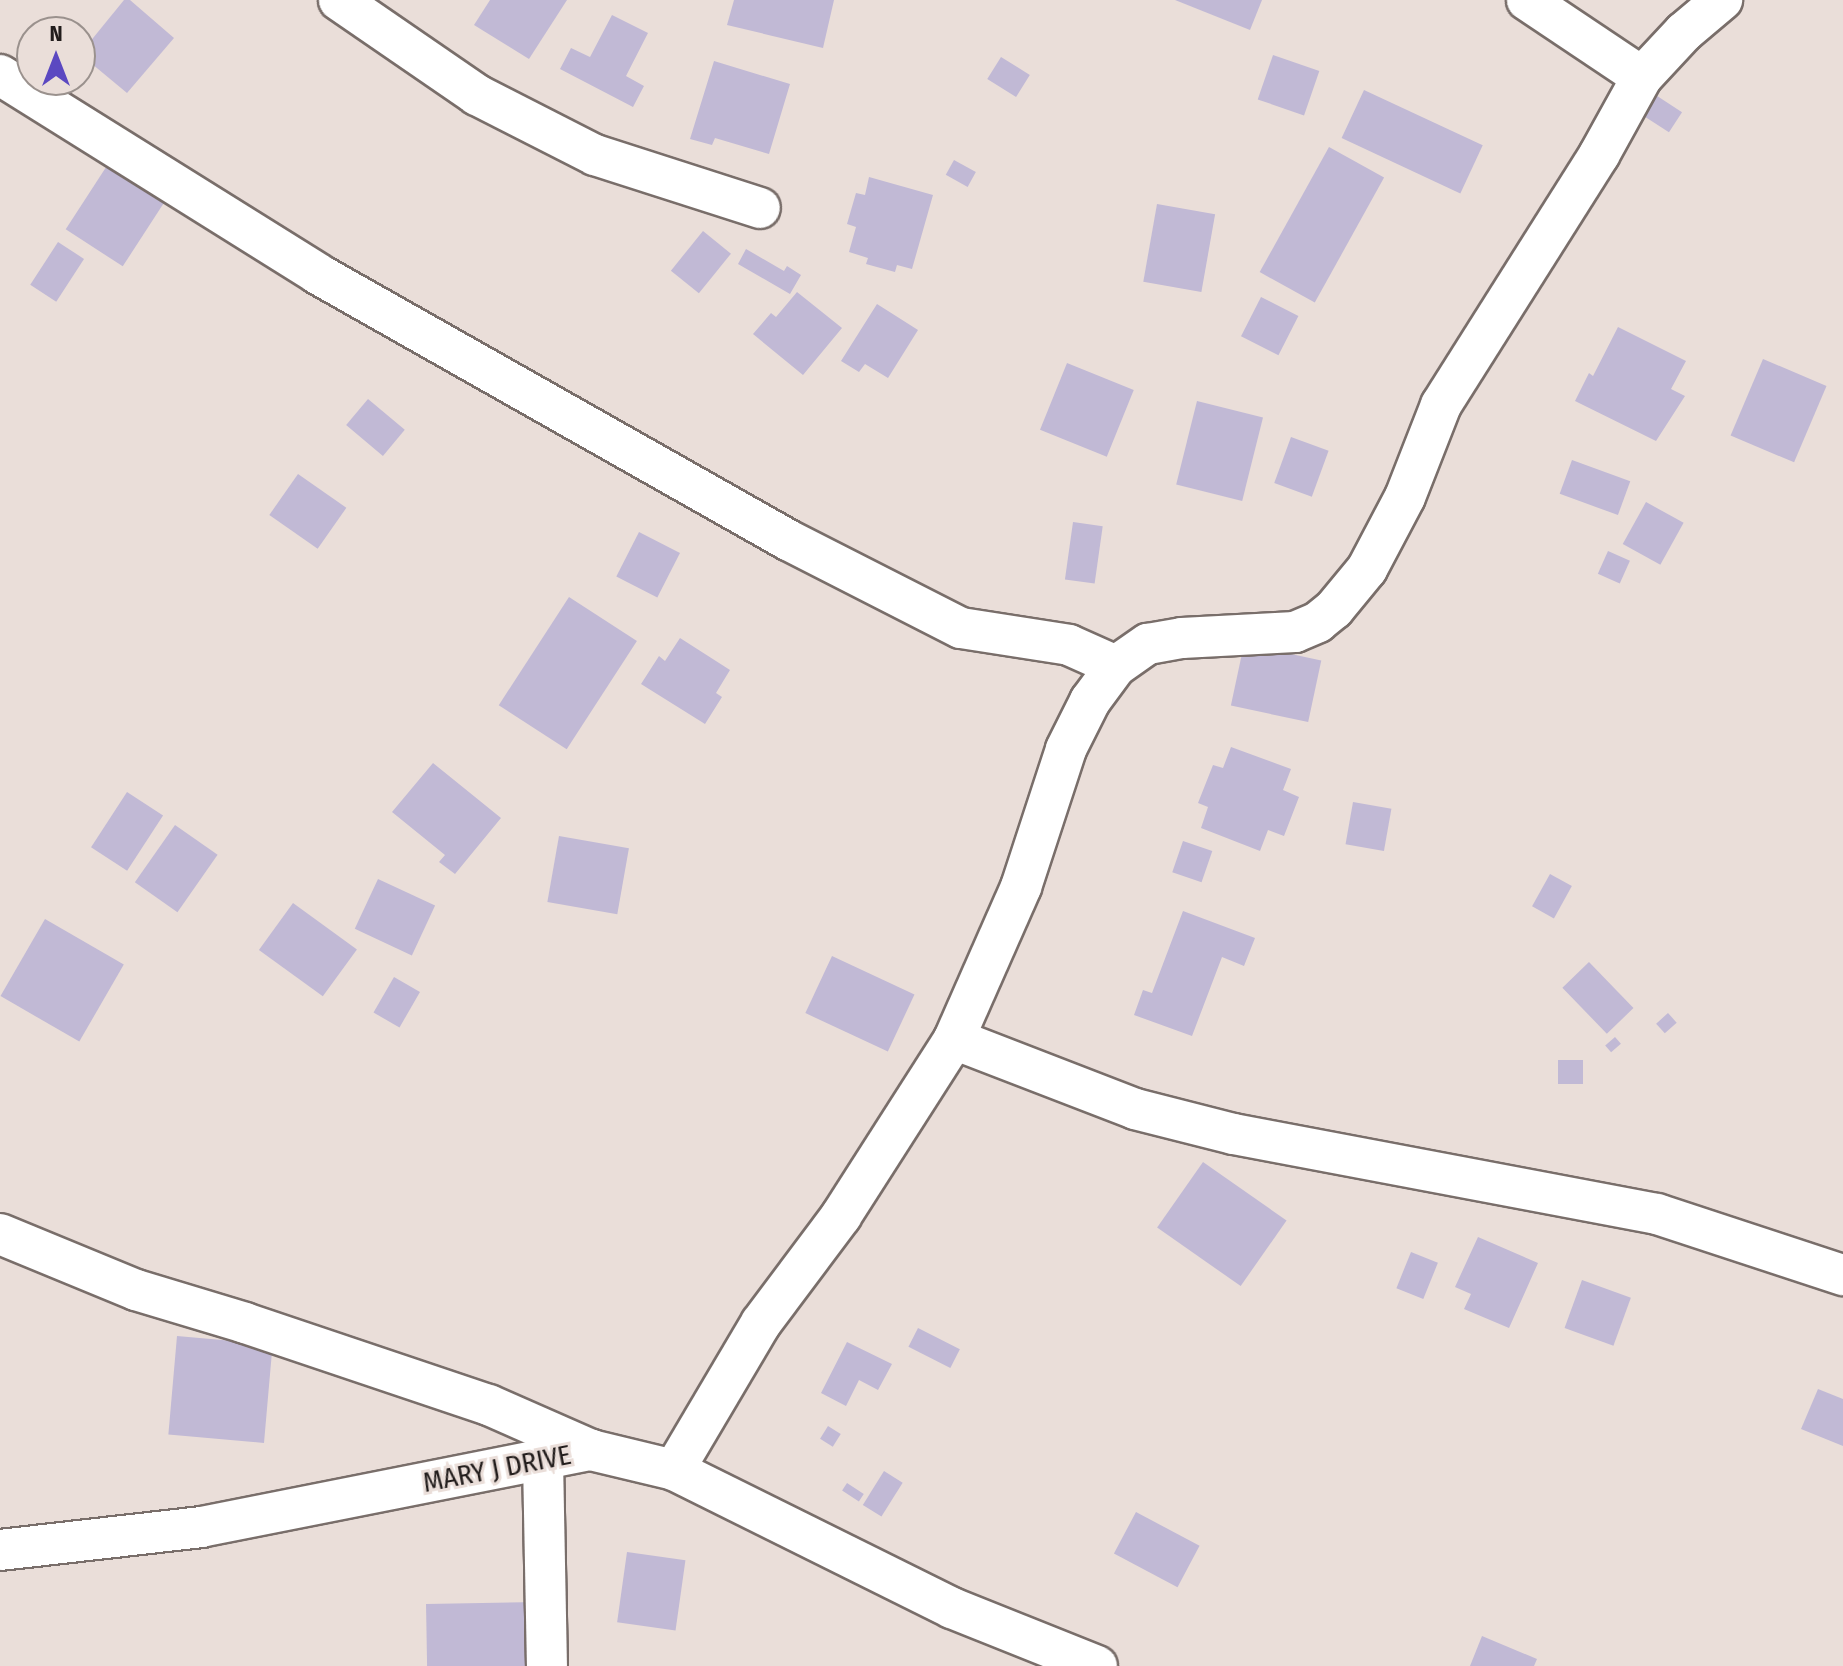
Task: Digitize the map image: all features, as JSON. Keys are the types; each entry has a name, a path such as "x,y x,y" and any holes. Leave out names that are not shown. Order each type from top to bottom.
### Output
{"street":[{"path":"339,0 477,95 595,155 760,208"},
{"path":"1527,0 1642,77"},
{"path":"674,1470 761,1323 841,1216 954,1039 1021,887 1066,749 1090,701 1116,666 1148,644 1182,638 1295,632 1318,622 1334,609 1374,557 1405,497 1441,405 1591,167 1642,77 1684,32 1722,0"},
{"path":"0,75 318,274 788,540 961,628 1069,645 1116,666"},
{"path":"954,1039 1135,1109 1234,1134 1657,1214 1843,1275"},
{"path":"0,1234 136,1290 489,1405 591,1450"},
{"name":"MARY J DRIVE","path":"0,1550 201,1527 591,1450 674,1470 952,1608 1097,1666"},
{"path":"543,1460 547,1666"}],"building":[{"path":"124,0 130,0 174,38 127,93 96,67 96,34"},
{"path":"490,0 567,0 529,59 474,25"},
{"path":"734,0 834,0 823,48 727,25"},
{"path":"1175,0 1262,0 1250,30"},
{"path":"612,15 648,33 626,76 644,86 633,107 560,69 571,48 590,57"},
{"path":"1273,55 1319,71 1304,115 1258,99"},
{"path":"1001,57 1030,75 1016,97 987,79"},
{"path":"714,61 790,84 769,154 715,138 712,145 690,139"},
{"path":"1364,90 1483,145 1460,193 1342,138"},
{"path":"1651,92 1682,112 1669,132 1638,112"},
{"path":"1329,147 1384,178 1315,303 1260,272"},
{"path":"112,158 169,195 123,266 66,229"},
{"path":"954,160 976,172 968,187 946,175"},
{"path":"869,177 933,195 912,269 897,265 895,272 866,264 868,258 849,252 856,227 847,224 856,193 865,195"},
{"path":"1157,204 1215,214 1201,292 1143,282"},
{"path":"703,231 731,254 699,293 671,271"},
{"path":"58,242 84,259 56,302 30,285"},
{"path":"746,249 784,271 787,266 801,275 790,294 738,264"},
{"path":"797,292 842,328 803,375 753,334 771,313 776,317"},
{"path":"1261,297 1298,316 1278,355 1241,336"},
{"path":"877,304 918,330 888,378 865,364 859,372 841,361"},
{"path":"1618,327 1686,361 1671,389 1685,396 1656,441 1575,401 1589,373 1593,376"},
{"path":"1763,359 1827,386 1794,462 1731,435"},
{"path":"1067,363 1134,390 1107,457 1040,430"},
{"path":"368,399 405,430 383,456 346,425"},
{"path":"1197,401 1263,417 1242,501 1176,484"},
{"path":"1291,437 1329,451 1312,497 1274,483"},
{"path":"1572,460 1630,481 1618,515 1560,494"},
{"path":"298,474 346,508 318,549 269,515"},
{"path":"1646,502 1684,523 1660,565 1623,544"},
{"path":"1073,522 1103,526 1095,584 1065,579"},
{"path":"639,532 680,553 657,597 616,577"},
{"path":"1608,551 1630,561 1620,584 1598,574"},
{"path":"569,597 637,641 567,749 499,705"},
{"path":"680,638 730,670 716,693 722,697 705,724 641,684 659,656 665,661"},
{"path":"1244,644 1321,660 1308,722 1231,706"},
{"path":"1231,747 1291,769 1283,790 1299,797 1284,836 1268,830 1260,851 1201,828 1208,807 1198,803 1213,765 1223,768"},
{"path":"433,763 501,818 455,874 439,862 445,855 392,812"},
{"path":"127,792 163,815 127,871 91,847"},
{"path":"1353,802 1391,809 1384,851 1346,844"},
{"path":"175,825 218,855 177,912 135,882"},
{"path":"559,836 629,848 617,914 547,902"},
{"path":"1183,841 1212,851 1202,882 1172,872"},
{"path":"1550,874 1572,886 1554,918 1532,906"},
{"path":"378,879 435,906 412,955 355,929"},
{"path":"293,903 357,949 323,996 259,950"},
{"path":"1183,911 1255,938 1244,966 1222,957 1192,1036 1134,1015 1143,990 1152,993"},
{"path":"45,919 124,964 79,1042 0,996"},
{"path":"832,956 914,994 888,1052 805,1013"},
{"path":"1589,962 1633,1008 1607,1034 1562,988"},
{"path":"394,977 420,992 399,1028 374,1013"},
{"path":"1668,1013 1677,1023 1665,1033 1656,1024"},
{"path":"1615,1037 1621,1044 1611,1052 1605,1046"},
{"path":"1558,1060 1583,1060 1583,1084 1558,1084"},
{"path":"1203,1162 1287,1221 1241,1286 1157,1228"},
{"path":"1478,1237 1538,1263 1509,1328 1464,1309 1471,1294 1455,1287"},
{"path":"1411,1252 1438,1263 1423,1299 1396,1288"},
{"path":"1582,1280 1631,1298 1613,1346 1565,1328"},
{"path":"918,1328 960,1349 950,1368 908,1347"},
{"path":"177,1336 273,1344 264,1443 168,1435"},
{"path":"847,1342 892,1364 878,1390 859,1380 846,1406 821,1393"},
{"path":"1818,1389 1843,1399 1843,1446 1801,1429"},
{"path":"828,1426 841,1434 833,1447 820,1439"},
{"path":"884,1471 903,1483 881,1517 863,1505"},
{"path":"847,1483 864,1494 859,1501 842,1491"},
{"path":"1136,1512 1200,1546 1178,1587 1114,1553"},
{"path":"627,1552 685,1560 676,1631 617,1622"},
{"path":"540,1602 541,1666 427,1666 426,1604"},
{"path":"1482,1636 1537,1659 1534,1666 1470,1666"}]}
